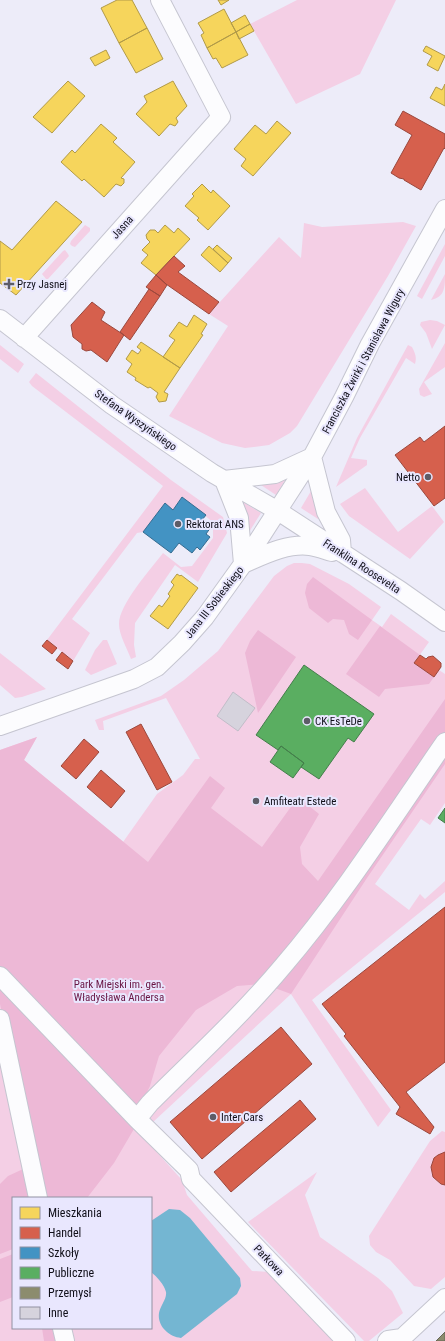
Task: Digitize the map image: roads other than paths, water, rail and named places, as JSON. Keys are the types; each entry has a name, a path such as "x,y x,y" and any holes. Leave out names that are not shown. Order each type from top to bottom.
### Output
{"street":[{"name":"Jasna","path":"24,338 221,116 160,0"},
{"name":"Franciszka Żwirki i Stanisława Wigury","path":"278,511 312,457 370,344 445,209"},
{"name":"Stefana Wyszyńskiego","path":"0,319 112,405 224,480 278,511"},
{"path":"312,457 326,512 341,540 342,553 334,553 311,546 295,546 282,548 243,564 239,518 224,480 276,474 312,457"},
{"name":"Franklina Roosevelta","path":"278,511 401,591 445,622"},
{"name":"Jana III Sobieskiego","path":"0,726 134,679 156,667 182,643 205,616 243,564 278,511"},
{"path":"137,1119 150,1103 247,1007 288,959 332,905 445,742"},
{"name":"Parkowa","path":"0,976 137,1119 189,1170 191,1180 346,1341"},
{"path":"0,1019 38,1197"},
{"path":"387,1341 402,1338 445,1298"},
{"path":"62,1329 65,1341"}],"water":[{"path":"169,1209 180,1210 190,1218 240,1278 241,1286 237,1294 181,1338 172,1336 168,1333 162,1326 159,1318 159,1313 166,1292 162,1283 152,1273 152,1220"}],"place":[{"name":"Przy Jasnej","path":"9,284"},
{"name":"Netto","path":"428,477"},
{"name":"Rektorat ANS","path":"178,524"},
{"name":"CK EsTeDe","path":"307,721"},
{"name":"Amfiteatr Estede","path":"256,801"},
{"name":"Inter Cars","path":"213,1117"}],"park label":[{"name":"Park Miejski im. gen. Władysława Andersa","path":"119,990"}]}
